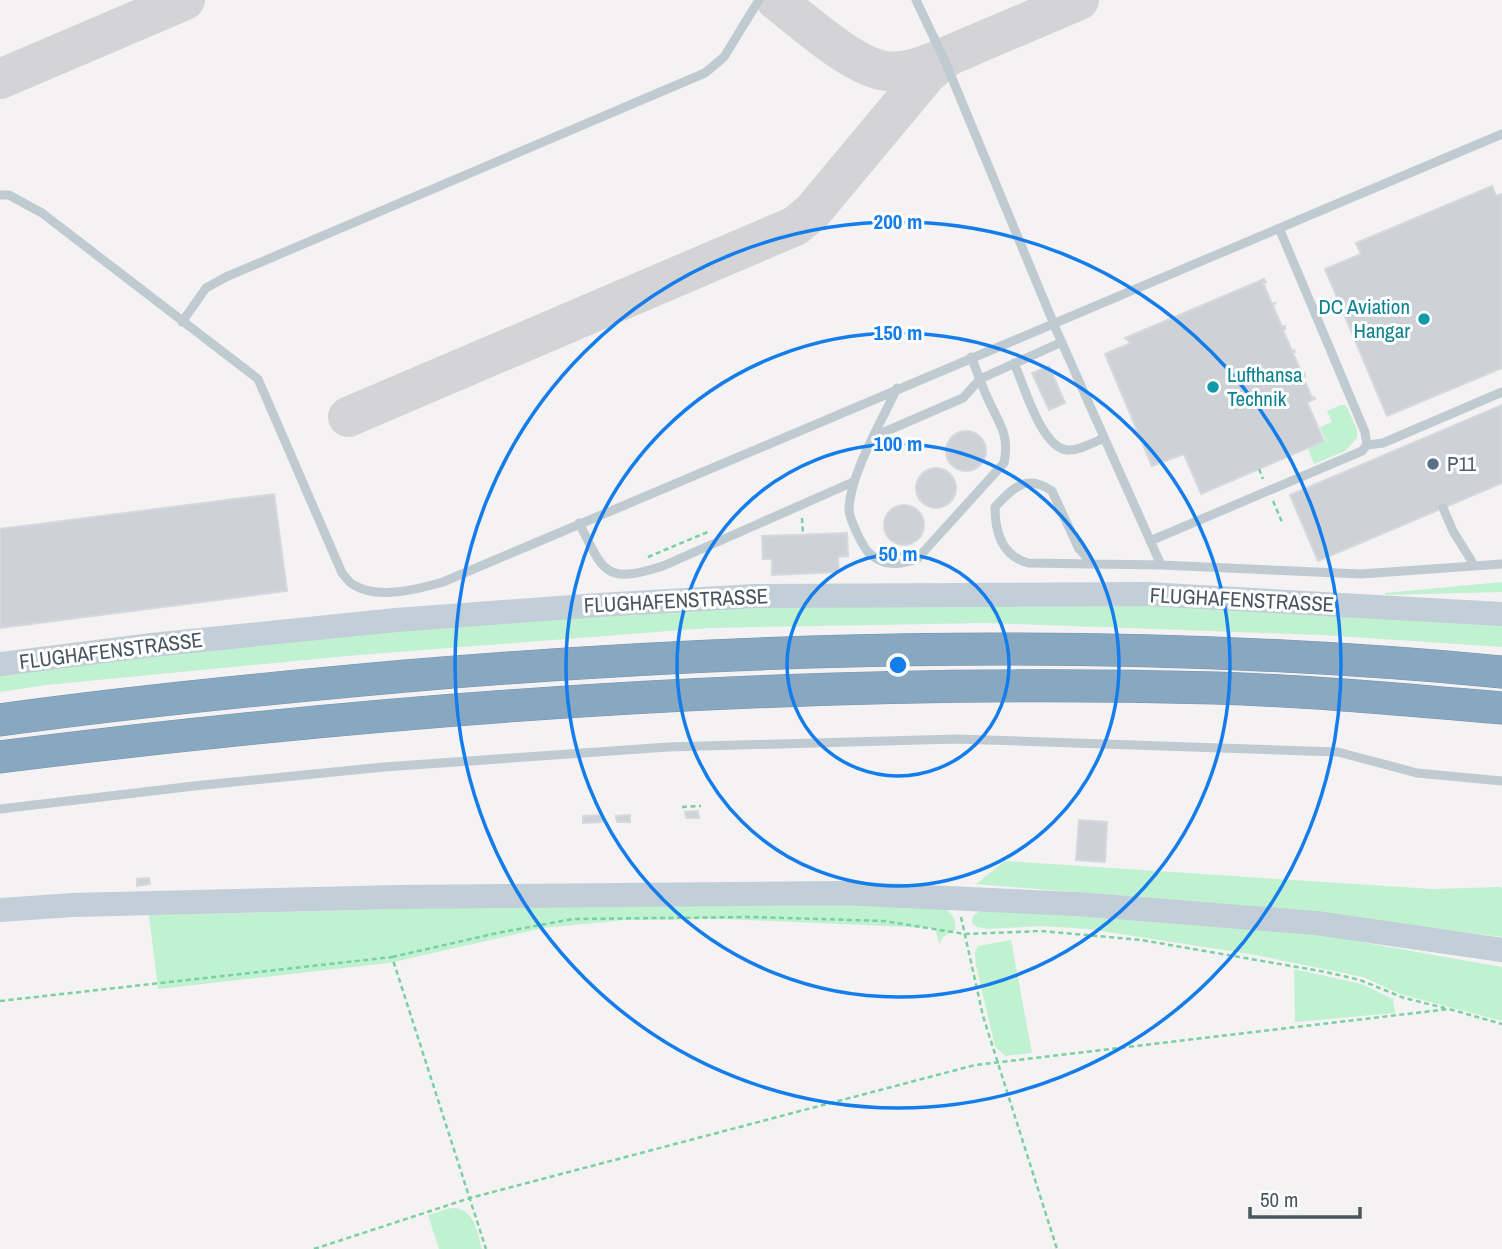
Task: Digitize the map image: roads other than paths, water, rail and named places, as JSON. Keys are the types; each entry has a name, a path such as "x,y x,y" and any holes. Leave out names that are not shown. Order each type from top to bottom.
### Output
{"highway":[{"path":"0,720 203,695 479,670 739,654 973,649 1093,650 1301,657 1502,672"},
{"path":"0,757 380,716 541,703 802,690 1027,685 1220,688 1502,708"}],"main road":[{"name":"FLUGHAFENSTRASSE","path":"0,664 396,620 755,596 1147,594 1502,614"},
{"name":"FLUGHAFENSTRASSE","path":"1354,606 1502,598"},
{"path":"0,910 73,905 399,897 713,893 957,897 1316,923 1502,950"}],"lane":[{"path":"182,322 206,288 226,277 705,73 723,57 759,0"},
{"path":"916,0 1160,565"},
{"path":"0,195 9,195 42,213 258,379 342,573 352,585 365,590 385,592 443,582 1502,134"},
{"path":"1279,228 1365,432 1367,445"},
{"path":"875,436 963,398 980,379 1062,342"},
{"path":"897,388 853,482 848,511 865,548 875,559 889,564 902,564 917,559 1004,463 1007,447 1005,432 971,357"},
{"path":"1014,363 1046,436 1056,446 1069,450 1104,438"},
{"path":"1150,541 1362,451 1367,445 1382,443 1502,392"},
{"path":"579,523 600,565 608,572 643,573 853,482"},
{"path":"1093,564 1079,549 1052,491 1044,485 1033,482 1022,484 995,507 995,520 1001,541 1008,553 1016,560 1028,563 1361,573 1502,564"},
{"path":"1443,509 1474,565"},
{"path":"0,809 384,767 668,747 956,739 1338,752 1417,773 1502,781"}],"place":[{"name":"DC Aviation Hangar","path":"1424,319"},
{"name":"Lufthansa Technik","path":"1213,387"},
{"name":"P11","path":"1433,464"}]}
